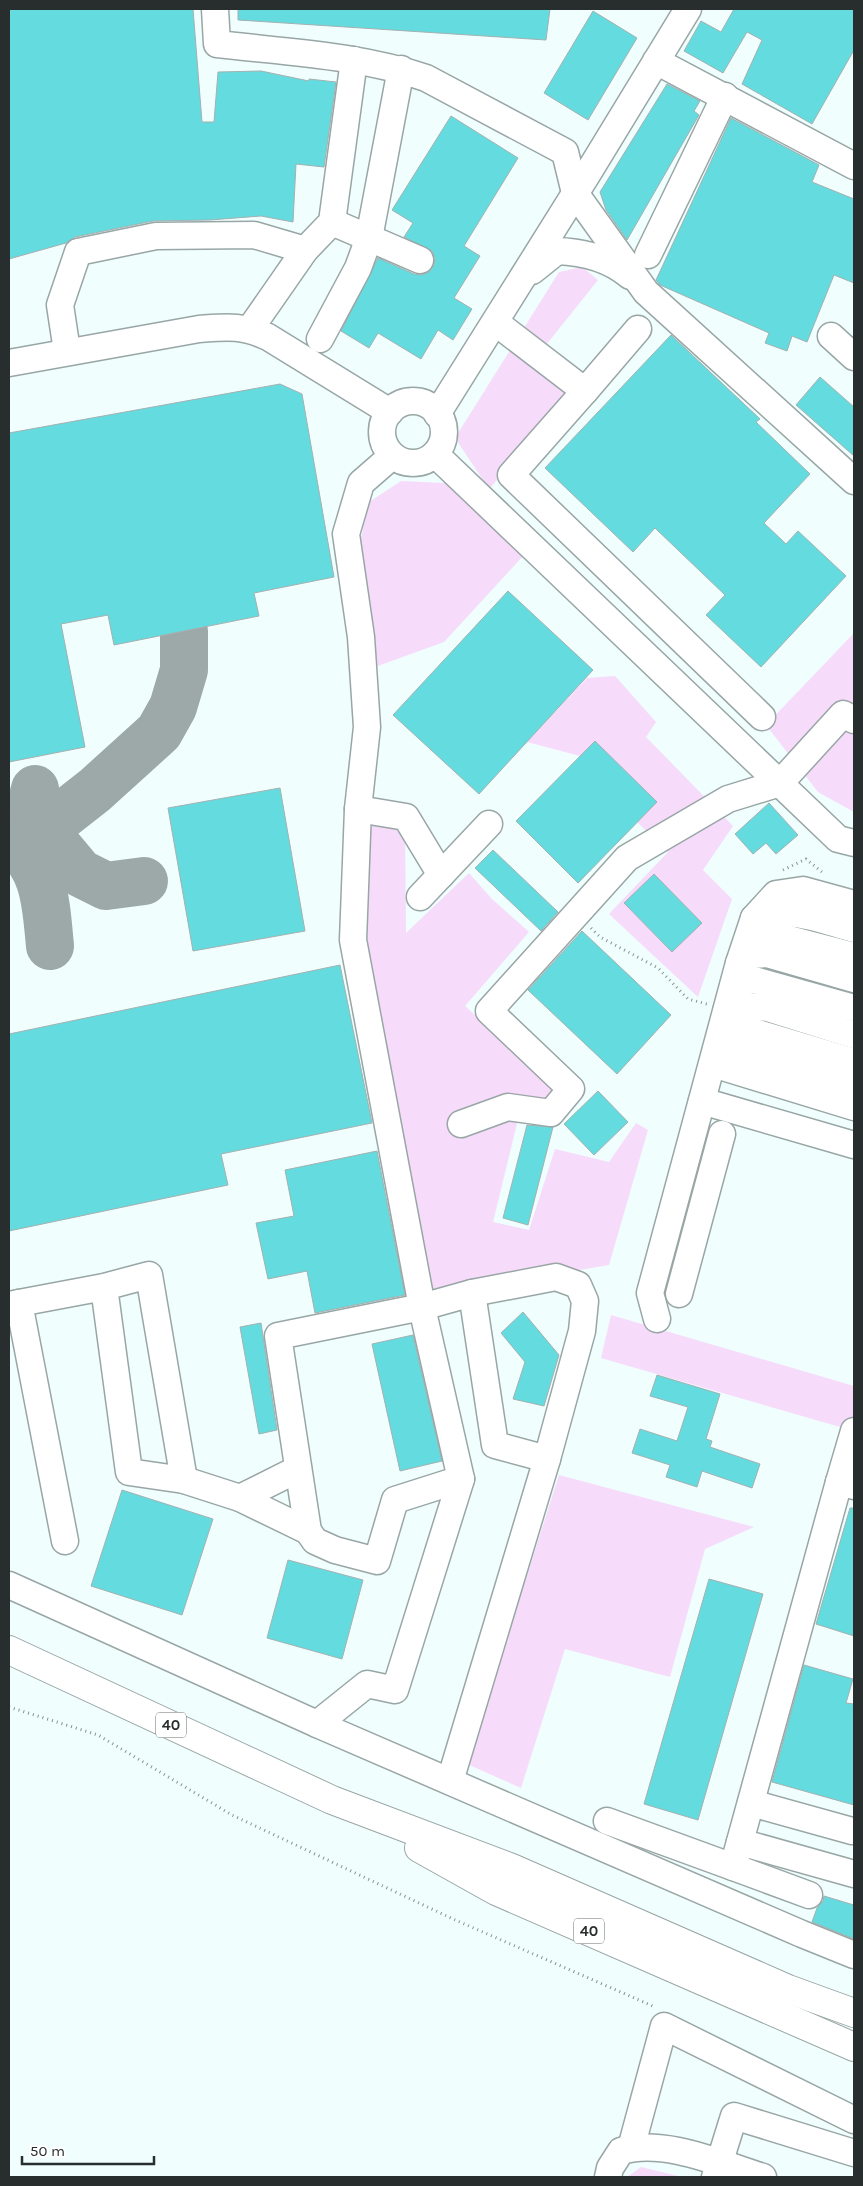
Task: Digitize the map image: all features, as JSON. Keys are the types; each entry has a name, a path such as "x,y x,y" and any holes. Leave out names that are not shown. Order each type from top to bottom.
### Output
{"highway":[{"name":"40","path":"9,1650 332,1800 496,1890 854,2047"},
{"name":"40","path":"332,1800 512,1868 788,1989 854,2013"}],"lane":[{"path":"215,9 217,44 354,60 401,69 426,78 565,152 576,193 646,292 854,481"},
{"path":"437,414 576,193 688,9"},
{"path":"250,329 305,250 332,222 354,60"},
{"path":"656,61 854,166"},
{"path":"320,339 358,268 369,238 401,69"},
{"path":"648,255 725,96"},
{"path":"332,222 420,260"},
{"path":"68,351 60,305 78,252 156,236 254,235 305,250"},
{"path":"520,282 557,251 578,251 616,265 642,286"},
{"path":"495,322 585,391"},
{"path":"9,363 68,351 199,329 229,326 250,329 268,337 390,412"},
{"path":"638,329 511,476 762,717"},
{"path":"831,336 854,357"},
{"path":"414,402 423,403 437,414 442,424 443,434 441,445 435,454 425,460 414,463 403,462 392,456 385,447 382,435 383,423 396,406 414,402"},
{"path":"435,454 838,839 854,843"},
{"path":"317,1724 368,1684 395,1690 461,1479 422,1306 353,940 358,809 367,727 362,638 346,534 361,483 392,456"},
{"path":"461,1124 508,1108 551,1113 571,1089 489,1010 627,858 728,799 780,783 843,714 854,720"},
{"path":"358,809 406,817 441,875"},
{"path":"420,897 489,824"},
{"path":"657,1319 650,1293 736,977 754,918 776,894 803,890 854,904"},
{"path":"754,918 772,913 799,914 854,929"},
{"path":"854,956 770,934 759,936 736,977 738,1005 768,1008 854,1035"},
{"path":"736,977 752,955 768,954 854,979"},
{"path":"736,977 742,982 754,980 854,1008"},
{"path":"716,1050 733,1028 741,1028 854,1062"},
{"path":"716,1050 732,1050 854,1086"},
{"path":"716,1050 854,1107"},
{"path":"702,1101 854,1145"},
{"path":"679,1294 722,1134"},
{"path":"65,1541 14,1304 104,1287 150,1275 184,1480"},
{"path":"450,1781 547,1459 582,1332 585,1301 578,1285 556,1277 472,1293 422,1306 278,1336 308,1531 315,1541 335,1550 377,1561 395,1500 461,1479"},
{"path":"104,1287 129,1472 184,1480 240,1498 308,1531"},
{"path":"472,1293 495,1445 547,1459"},
{"path":"733,1867 847,1484 854,1431"},
{"path":"240,1498 298,1469"},
{"path":"9,1585 317,1724 854,1955"},
{"path":"751,1803 852,1831"},
{"path":"607,1821 810,1895"},
{"path":"740,1842 854,1874"},
{"path":"631,2148 664,2026 854,2120"},
{"path":"717,2171 734,2116 854,2154"},
{"path":"608,2177 610,2168 622,2151 638,2146 667,2148 717,2171 763,2177"}],"path":[{"path":"577,914 600,937 658,968 688,999 736,977"},
{"path":"9,1707 98,1735 232,1815 453,1919 658,2009"}],"shaded area":[{"path":"582,267 598,280 534,360 575,392 489,489 455,438 559,272"},
{"path":"401,481 445,483 524,555 444,642 375,667 358,552 369,502"},
{"path":"854,633 854,812 818,792 766,725"},
{"path":"615,676 656,722 646,737 733,826 703,870 732,899 698,997 609,914 668,852 637,822 580,756 527,742 587,678"},
{"path":"366,819 405,825 406,933 469,873 492,899 529,932 465,1006 562,1093 551,1106 522,1103 493,1222 529,1230 555,1149 609,1162 636,1123 648,1130 609,1265 431,1295 363,948"},
{"path":"611,1315 854,1386 854,1431 601,1358"},
{"path":"559,1475 754,1527 705,1549 670,1677 565,1649 521,1788 467,1764"},
{"path":"641,2167 682,2177 627,2177"}],"building":[{"path":"9,9 193,9 202,122 214,122 218,72 261,71 309,81 309,79 336,82 324,167 296,164 293,222 261,216 210,220 153,221 75,237 66,243 9,259"},
{"path":"238,9 550,9 546,40 238,20"},
{"path":"734,9 854,9 854,50 812,124 742,84 762,40 747,32 723,73 684,51 701,21 721,32"},
{"path":"593,11 637,38 588,120 544,93"},
{"path":"667,84 700,101 694,111 699,115 627,240 606,210 600,192"},
{"path":"451,116 518,158 464,246 480,256 454,298 472,309 453,340 438,330 421,359 378,333 369,348 341,331 378,258 414,274 421,275 429,272 434,265 435,258 432,251 404,237 413,223 392,210"},
{"path":"731,118 819,165 812,182 854,199 854,283 834,275 807,342 792,336 787,351 765,343 769,333 660,285 656,280"},
{"path":"671,335 760,419 756,422 810,474 764,523 786,544 798,531 846,576 761,667 706,615 725,595 655,528 633,552 545,468"},
{"path":"820,377 854,407 854,456 796,405"},
{"path":"280,384 302,394 334,577 254,593 259,616 114,645 108,615 61,624 85,747 9,762 9,433"},
{"path":"508,591 593,670 479,794 393,715"},
{"path":"595,741 657,802 578,883 516,821"},
{"path":"280,788 305,931 193,951 168,808"},
{"path":"769,803 798,835 776,854 766,843 753,854 735,834"},
{"path":"493,850 558,912 541,931 475,868"},
{"path":"654,874 702,923 672,952 624,903"},
{"path":"582,931 671,1015 617,1074 528,990"},
{"path":"340,965 372,1123 221,1154 228,1185 9,1231 9,1034"},
{"path":"598,1091 628,1122 594,1155 564,1124"},
{"path":"527,1125 553,1127 528,1225 503,1218"},
{"path":"377,1151 405,1295 315,1313 307,1271 268,1279 256,1223 294,1216 285,1170"},
{"path":"523,1312 559,1355 544,1406 513,1399 525,1362 501,1333"},
{"path":"261,1323 277,1430 259,1434 240,1327"},
{"path":"413,1335 442,1461 400,1471 372,1344"},
{"path":"657,1375 720,1394 706,1439 712,1441 710,1447 760,1464 752,1488 702,1471 697,1487 666,1477 670,1465 632,1453 640,1429 677,1441 688,1407 650,1396"},
{"path":"122,1490 213,1519 182,1615 91,1586"},
{"path":"850,1508 854,1508 854,1636 816,1624"},
{"path":"288,1560 363,1580 342,1659 267,1638"},
{"path":"709,1579 763,1594 698,1820 644,1804"},
{"path":"804,1665 853,1679 846,1703 854,1704 854,1805 772,1782"},
{"path":"824,1896 854,1905 854,1939 812,1922"}],"taxiway":[{"path":"9,836 44,830 95,790 159,732 173,707 184,670 184,631"},
{"path":"9,834 20,825 27,814 35,789"},
{"path":"44,830 80,873 106,886 144,881"},
{"path":"9,840 21,850 37,874 45,901 50,946"}]}
